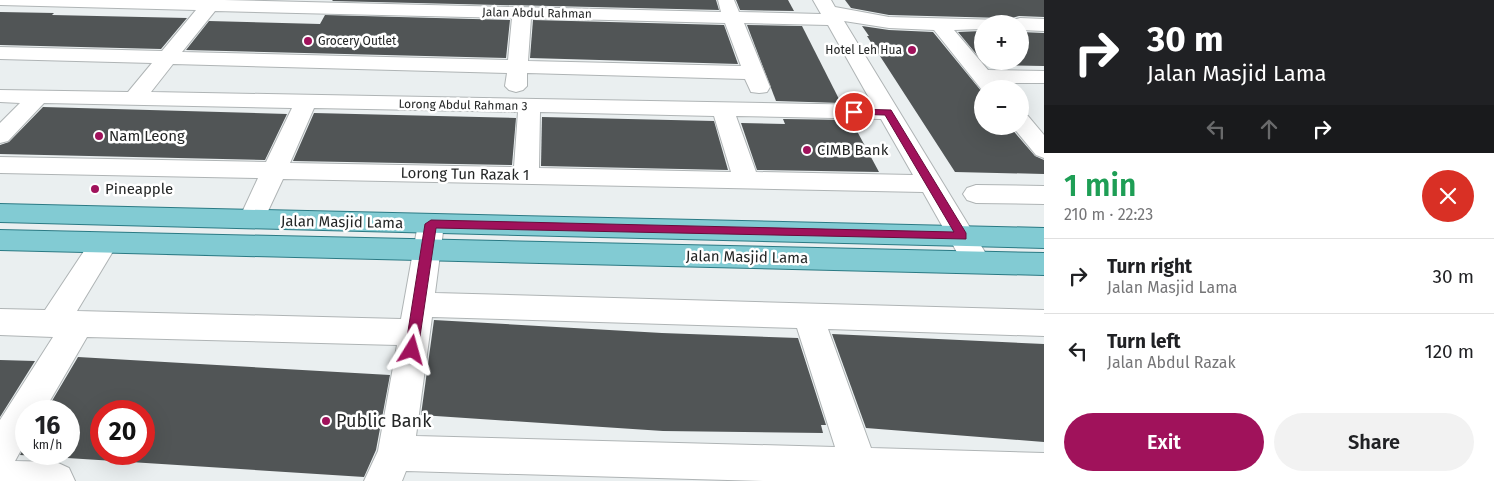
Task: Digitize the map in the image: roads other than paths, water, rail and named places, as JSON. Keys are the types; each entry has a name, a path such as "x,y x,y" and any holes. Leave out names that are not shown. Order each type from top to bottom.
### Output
{"main road":[{"name":"Jalan Masjid Lama","path":"0,213 252,219 429,237 1044,264"},
{"name":"Jalan Masjid Lama","path":"0,240 104,242 429,237 962,236 1044,238"}],"street":[{"name":"Jalan Abdul Rahman","path":"0,0 210,5 442,5 522,12 729,9 875,21 974,23"},
{"path":"134,99 210,5"},
{"path":"729,9 767,110"},
{"path":"522,12 517,67 522,106 526,175"},
{"name":"Jalan Abdul Rahman","path":"832,17 856,26 875,21"},
{"path":"832,17 977,262"},
{"path":"938,22 986,80"},
{"path":"1029,24 1044,25"},
{"path":"0,54 753,73"},
{"path":"1010,80 1044,77"},
{"name":"Lorong Abdul Rahman 3","path":"0,96 888,112"},
{"path":"0,136 38,97"},
{"path":"252,219 306,102"},
{"path":"722,109 746,180"},
{"path":"1029,121 1044,120"},
{"path":"1029,132 1044,150"},
{"name":"Lorong Tun Razak 1","path":"0,165 930,184"},
{"path":"976,194 1044,196"},
{"path":"429,237 390,467 858,466 1044,471"},
{"path":"0,452 104,242"},
{"path":"808,316 858,466"},
{"path":"0,322 65,324 808,316 1044,323"},
{"path":"0,480 56,481"}],"place":[{"name":"Grocery Outlet","path":"308,41"},
{"name":"Hotel Leh Hua","path":"912,50"},
{"name":"Nam Leong","path":"99,136"},
{"name":"CIMB Bank","path":"807,150"},
{"name":"Pineapple","path":"95,189"},
{"name":"Public Bank","path":"326,421"}]}
